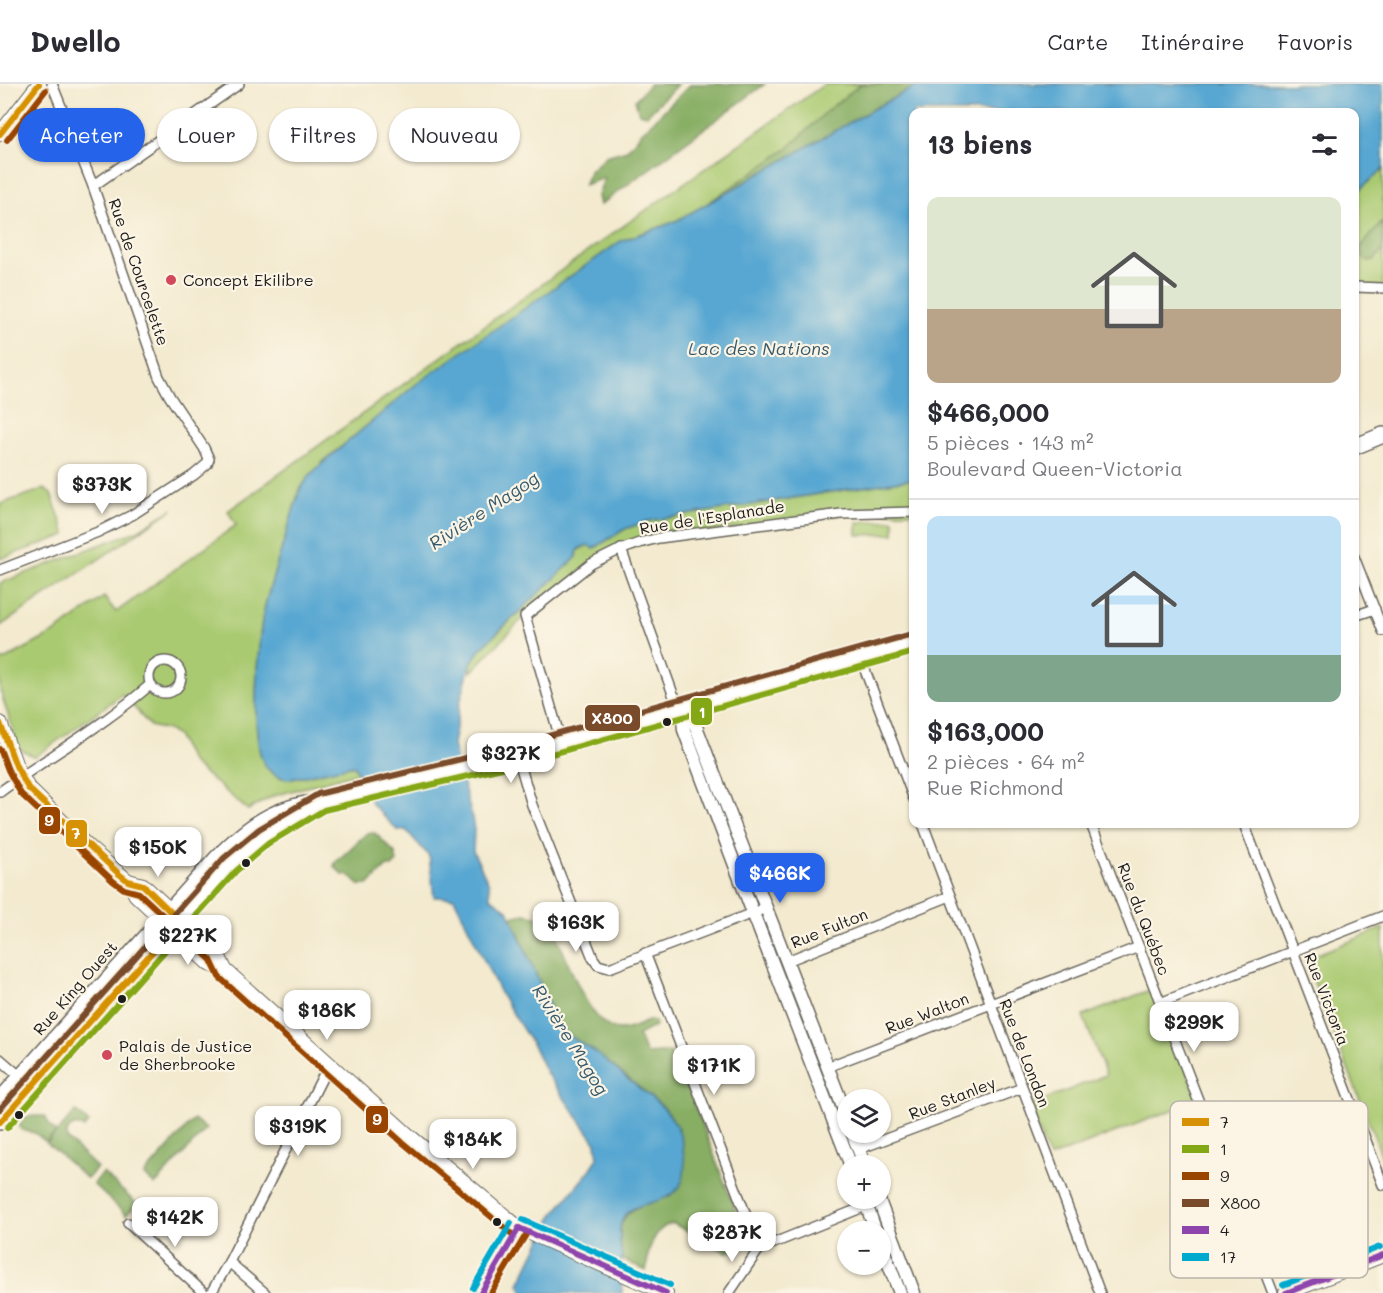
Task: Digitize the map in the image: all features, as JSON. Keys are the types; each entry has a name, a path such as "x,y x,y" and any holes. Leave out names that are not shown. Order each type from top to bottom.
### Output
{"main road":[{"path":"0,134 39,84"},
{"path":"1359,445 1383,435"},
{"path":"517,754 909,644"},
{"path":"0,723 20,775 34,795 128,881 142,885 171,920 218,955 225,970 436,1160 519,1228 666,1293"},
{"name":"Rue King Ouest","path":"0,1122 26,1082 171,920 216,859 243,833 260,821 290,806 363,793 517,754"},
{"name":"Rue King Ouest","path":"0,1100 26,1082"},
{"path":"1368,1261 1383,1255"},
{"path":"1286,1293 1324,1278"}],"street":[{"name":"Rue de Courcelette","path":"0,570 98,532 132,515 194,475 207,464 209,459 204,447 170,397 159,376 93,186 52,84"},
{"path":"93,186 239,84"},
{"path":"1359,287 1383,288"},
{"name":"Rue de l'Esplanade","path":"561,742 525,616 578,573 604,556 659,538 820,516 909,512"},
{"path":"621,549 673,694 695,724 837,1092"},
{"path":"1359,570 1383,631"},
{"path":"1359,614 1374,609"},
{"path":"860,657 909,786"},
{"path":"0,792 20,775 114,713 150,685"},
{"path":"681,707 684,730 847,1155"},
{"path":"517,754 532,805 593,958 598,965 609,968 766,908"},
{"name":"Rue de London","path":"924,828 1100,1293"},
{"name":"Rue du Québec","path":"1093,828 1198,1101"},
{"name":"Rue Victoria","path":"1246,828 1351,1101"},
{"name":"Rue Fulton","path":"787,962 950,896"},
{"path":"1160,1003 1383,916"},
{"name":"Rue Walton","path":"827,1067 1139,947"},
{"path":"645,953 759,1249"},
{"path":"0,1059 26,1082"},
{"path":"211,1293 229,1262 329,1064"},
{"name":"Rue Stanley","path":"859,1149 1022,1088"},
{"path":"857,1143 861,1155"},
{"name":"Rue Victoria","path":"1368,1146 1383,1185"},
{"path":"729,1293 759,1249 849,1209"},
{"path":"882,1209 914,1293"},
{"path":"128,1223 204,1293"},
{"path":"481,1293 519,1228"},
{"path":"229,1262 266,1293"},
{"path":"891,1270 900,1293"},
{"name":"Rue du Québec","path":"1267,1278 1273,1293"}],"green space":[{"path":"650,84 678,84 647,115 639,113 635,100"},
{"path":"691,84 765,84 600,205 598,196 604,178 584,185 590,171 606,156 627,150"},
{"path":"825,84 920,84 674,222 621,241 416,385 325,460 309,476 299,491 264,610 256,689 257,735 265,765 273,773 284,778 292,779 354,765 357,773 273,796 248,810 192,763 177,736 168,730 150,726 123,694 35,757 19,749 0,690 0,662 54,633 104,597 116,612 236,525 228,511 609,236"},
{"path":"861,84 920,84 705,205 787,149 828,110"},
{"path":"1383,169 1383,288 1359,287 1359,190"},
{"path":"1383,221 1383,250 1374,260 1366,261 1361,255 1360,248"},
{"path":"909,480 909,512 855,513 659,538 604,556 525,616 471,672 470,665 480,649 577,557 578,550 588,545 596,547 625,529 648,521"},
{"path":"44,489 51,494 66,535 0,559 0,504"},
{"path":"173,509 0,626 0,583 139,530"},
{"path":"894,520 894,534 857,535 857,522"},
{"path":"367,833 375,833 395,853 397,862 392,867 387,866 368,885 359,885 349,875 343,875 334,866"},
{"path":"525,914 549,919 577,984 597,1016 608,1026 624,1030 651,1020 655,1022 655,1026 638,1035 646,1054 669,1052 676,1057 743,1230 743,1241 738,1250 726,1252 674,1224 669,1224 655,1237 649,1251 646,1271 622,1259 621,1223 629,1212 636,1208 672,1118 661,1105 594,1051 565,1033 558,1025 511,917"},
{"path":"1383,928 1383,1159 1368,1121 1368,1101 1360,1101 1305,959"},
{"path":"1155,988 1198,1100 1170,1101 1170,1111 1049,1158 1029,1106 1106,1075 1083,1016"},
{"path":"76,1111 89,1123 84,1128 71,1127 67,1139 97,1168 87,1179 47,1143"},
{"path":"26,1116 45,1116 56,1132 46,1142 35,1133 22,1130 19,1125"},
{"path":"194,1119 206,1129 155,1185 144,1175"},
{"path":"103,1173 137,1204 126,1215 93,1184"}],"water":[{"name":"Lac des Nations","path":"920,84 1383,84 1383,169 1359,190 1359,108 909,108 909,480 648,521 625,529 593,549 588,545 580,548 577,557 480,649 470,665 460,703 453,745 472,817 473,851 489,884 490,897 508,910 558,1025 599,1055 662,1107 676,1126 682,1141 684,1156 684,1175 679,1187 671,1195 628,1212 622,1220 620,1235 622,1293 524,1293 519,1284 553,1215 598,1158 596,1143 547,1074 534,1047 500,993 454,898 434,897 429,856 406,830 397,830 372,804 354,765 292,779 277,775 265,765 257,735 256,689 262,624 268,595 299,491 309,476 415,385 621,241 674,222"}],"transit line":[{"name":"7","path":"0,134 39,84"},
{"name":"9","path":"7,140 46,90"},
{"name":"X800","path":"0,1109 224,858 259,829 318,794 498,750 909,635"},
{"name":"1","path":"7,1128 236,871 269,843 324,810 502,768 909,653"},
{"name":"7","path":"0,723 16,766 28,788 119,874 128,881 143,885 180,921"},
{"name":"9","path":"0,749 21,794 113,881 124,889 139,893 211,960 219,977 402,1142 513,1235"},
{"name":"7","path":"0,1122 180,921"},
{"name":"17","path":"523,1220 670,1285"},
{"name":"17","path":"473,1288 511,1223"},
{"name":"4","path":"519,1228 666,1293"},
{"name":"4","path":"481,1293 519,1228"},
{"name":"9","path":"491,1293 527,1233"},
{"name":"17","path":"1368,1252 1380,1247"},
{"name":"4","path":"1368,1261 1383,1255"},
{"name":"17","path":"1283,1285 1301,1278"},
{"name":"4","path":"1286,1293 1324,1278"}],"place":[{"name":"Concept Ekilibre","path":"171,280"},
{"name":"Palais de Justice de Sherbrooke","path":"107,1055"}],"water label":[{"name":"Rivière Magog","path":"484,511"},
{"name":"Rivière Magog","path":"570,1040"}]}
